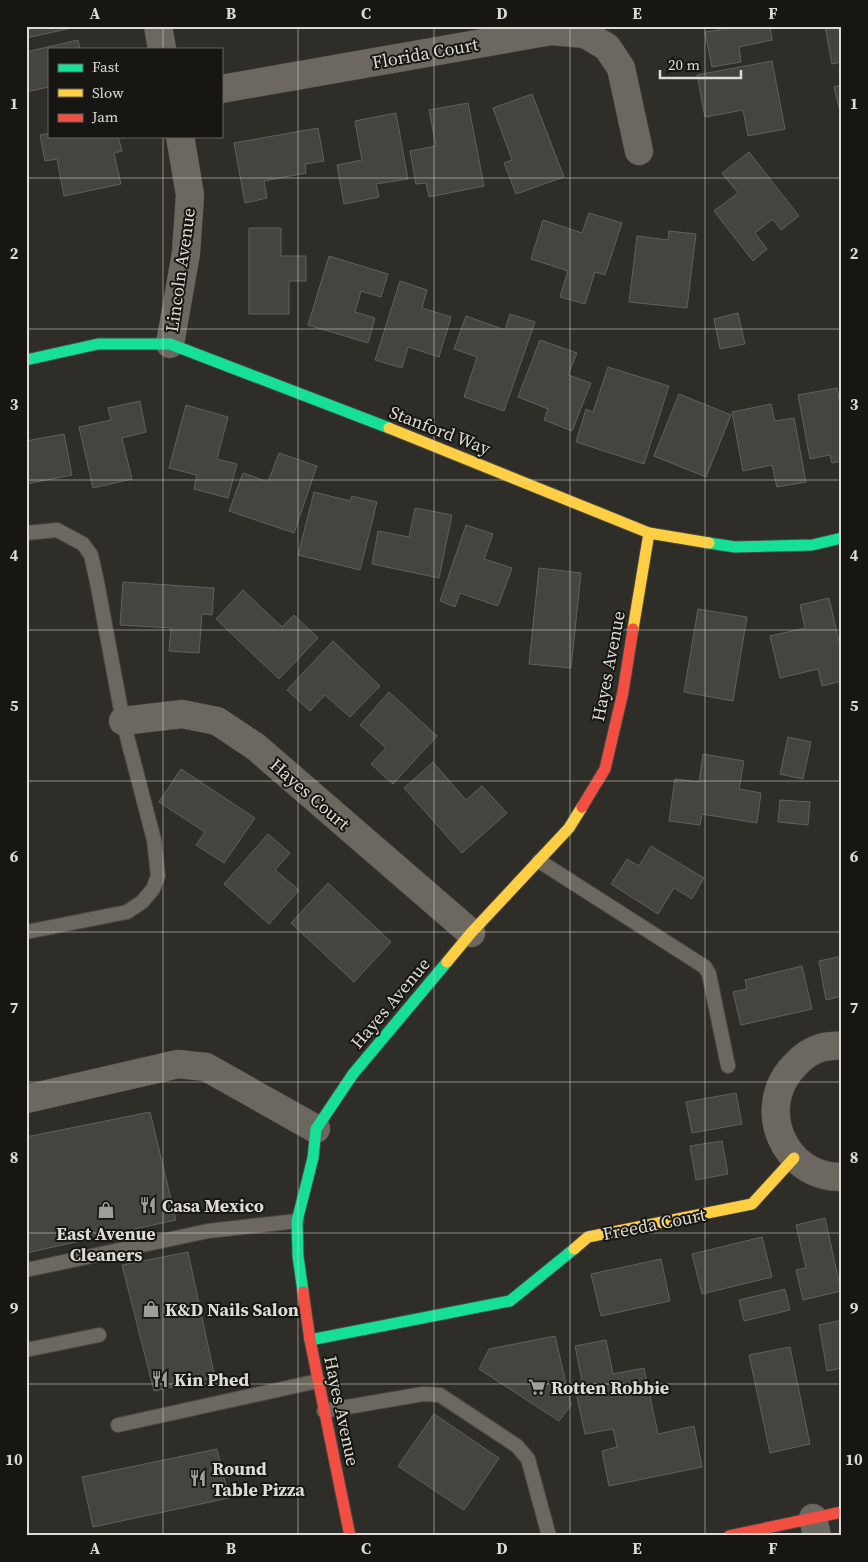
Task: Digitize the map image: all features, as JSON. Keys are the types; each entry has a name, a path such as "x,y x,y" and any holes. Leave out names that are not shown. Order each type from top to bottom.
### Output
{"street":[{"path":"158,26 162,48"},
{"name":"Florida Court","path":"222,89 551,31 585,34 607,47 621,68 639,151"},
{"name":"Lincoln Avenue","path":"170,344 186,253 190,195 180,138"},
{"name":"Stanford Way","path":"26,360 98,344 170,344 446,450 649,533 735,547 812,545 842,538"},
{"name":"Hayes Avenue","path":"350,1536 310,1340 298,1256 296,1221 313,1158 316,1129 353,1074 471,934 569,828 605,769 623,692 649,533"},
{"name":"Hayes Court","path":"123,721 182,714 217,721 256,746 471,934"},
{"path":"842,1045 822,1048 802,1058 786,1074 776,1095 775,1117 781,1140 794,1158 811,1170 831,1177 842,1177"},
{"path":"26,1099 178,1064 206,1067 316,1129"},
{"name":"Freeda Court","path":"310,1340 510,1301 588,1237 752,1204 794,1158"},
{"path":"730,1536 815,1527 842,1512"}],"lane":[{"path":"26,533 57,530 83,544 91,555 123,721 154,840 158,876 153,889 142,902 127,912 26,932"},
{"path":"539,861 705,967 709,974 728,1066"},
{"path":"26,1270 208,1231 296,1221"},
{"path":"26,1350 100,1335"},
{"path":"118,1425 318,1381"},
{"path":"324,1411 423,1394 440,1395 517,1446 528,1458 549,1536"}],"building":[{"path":"26,26 76,26 76,27 26,38"},
{"path":"720,26 770,26 772,40 739,47 741,62 712,67 705,32 720,30"},
{"path":"825,26 842,26 842,62 832,64"},
{"path":"78,40 80,48 48,48 48,87 26,92 26,52"},
{"path":"772,61 785,129 748,136 743,110 705,117 697,75"},
{"path":"842,85 842,119 834,87"},
{"path":"532,94 564,177 516,194 504,163 512,160 493,108"},
{"path":"468,103 484,186 429,197 426,183 416,184 410,151 436,146 429,110"},
{"path":"396,113 408,179 376,184 379,197 344,204 337,165 362,160 355,121"},
{"path":"318,128 324,161 305,164 306,173 264,181 267,198 245,203 234,143"},
{"path":"48,133 48,138 119,138 122,151 114,153 121,184 64,196 57,159 45,161 40,135"},
{"path":"749,152 799,216 781,230 773,219 755,233 767,249 753,261 714,211 738,193 722,173"},
{"path":"589,213 622,223 605,275 595,272 585,304 560,297 568,271 531,259 543,220 582,233"},
{"path":"249,228 281,228 281,256 306,256 306,281 289,281 289,314 249,314"},
{"path":"669,231 696,234 687,308 629,302 637,236 668,240"},
{"path":"329,256 388,274 381,297 361,291 355,312 375,318 368,343 308,325"},
{"path":"400,281 427,290 422,308 451,317 439,357 408,347 402,368 375,360"},
{"path":"738,313 745,344 720,349 714,319"},
{"path":"510,314 535,322 504,411 464,397 477,357 454,349 466,316 505,330"},
{"path":"540,340 577,353 568,375 591,383 572,431 544,420 548,409 518,397"},
{"path":"608,367 669,386 644,464 576,442 586,409 593,412"},
{"path":"837,388 842,413 842,461 832,463 830,455 810,459 798,395"},
{"path":"679,394 731,415 706,477 654,456"},
{"path":"140,401 146,432 122,438 132,479 93,488 79,427 111,420 108,408"},
{"path":"771,404 775,421 794,418 806,482 777,487 772,465 743,471 732,412"},
{"path":"186,405 228,417 217,459 237,464 228,498 194,489 197,475 169,468"},
{"path":"64,434 72,475 26,484 26,441"},
{"path":"279,453 317,466 294,533 229,511 243,473 268,482"},
{"path":"314,492 350,501 352,496 377,502 360,570 298,555"},
{"path":"415,508 452,515 439,578 372,564 378,531 409,537"},
{"path":"466,525 493,534 484,559 512,568 498,606 460,593 455,607 440,601"},
{"path":"539,568 581,573 571,668 529,664"},
{"path":"123,582 214,588 212,615 202,614 199,653 169,651 171,628 120,625"},
{"path":"243,590 282,627 294,615 318,638 279,679 216,619"},
{"path":"829,598 842,655 842,681 822,686 818,669 780,678 770,636 805,628 800,605"},
{"path":"698,609 747,617 733,701 684,692"},
{"path":"333,641 380,686 350,717 325,695 310,711 287,690"},
{"path":"389,692 437,736 393,784 371,764 386,748 360,725"},
{"path":"788,737 811,742 803,779 780,774"},
{"path":"703,754 744,761 739,789 761,793 757,823 702,814 700,825 669,821 675,779 699,782"},
{"path":"433,762 466,800 482,786 507,813 462,853 404,788"},
{"path":"181,769 255,818 224,863 196,845 205,832 159,802"},
{"path":"780,800 810,802 808,825 778,822"},
{"path":"268,834 290,853 275,870 299,890 269,924 224,884"},
{"path":"651,846 704,878 692,899 674,888 658,914 611,884 627,859 639,866"},
{"path":"328,883 391,942 354,982 291,923"},
{"path":"842,956 842,996 826,1000 819,961"},
{"path":"802,966 812,1009 741,1025 733,992 747,989 745,980"},
{"path":"736,1093 742,1124 692,1133 686,1102"},
{"path":"150,1112 176,1220 26,1253 26,1137"},
{"path":"722,1141 728,1174 696,1180 690,1146"},
{"path":"825,1218 841,1291 803,1300 796,1270 806,1268 796,1225"},
{"path":"762,1237 772,1277 702,1294 692,1254"},
{"path":"188,1252 215,1378 154,1391 122,1265"},
{"path":"661,1259 670,1301 601,1316 591,1274"},
{"path":"785,1289 790,1310 744,1321 739,1300"},
{"path":"842,1320 842,1368 827,1371 819,1325"},
{"name":"Rotten Robbie","path":"555,1336 571,1405 559,1421 479,1369 489,1349"},
{"path":"606,1340 613,1374 644,1368 658,1434 694,1426 702,1467 609,1486 602,1451 617,1447 613,1429 585,1434 574,1383 582,1381 575,1346"},
{"path":"790,1347 810,1444 770,1453 749,1355"},
{"path":"434,1414 499,1458 464,1510 398,1466"},
{"path":"217,1449 229,1498 93,1527 82,1477"}],"traffic: fast":[{"path":"26,360 98,344 170,344 389,428"},
{"path":"709,543 735,547 812,545 842,538"},
{"path":"303,1292 298,1256 297,1221 313,1158 316,1129 353,1074 447,962"},
{"path":"310,1340 510,1301 574,1249"}],"traffic: slow":[{"path":"389,428 649,533 709,543"},
{"path":"633,629 649,533"},
{"path":"447,962 471,933 569,828 582,807"},
{"path":"574,1249 588,1237 752,1204 794,1158"}],"traffic: jam":[{"path":"582,807 605,769 623,692 633,629"},
{"path":"303,1292 310,1340 350,1536"},
{"path":"729,1536 842,1512"}],"place":[{"name":"Casa Mexico","path":"148,1205"},
{"name":"East Avenue Cleaners","path":"106,1210"},
{"name":"K&D Nails Salon","path":"151,1309"},
{"name":"Kin Phed","path":"160,1379"},
{"name":"Rotten Robbie","path":"537,1387"},
{"name":"Round Table Pizza","path":"198,1478"}]}
